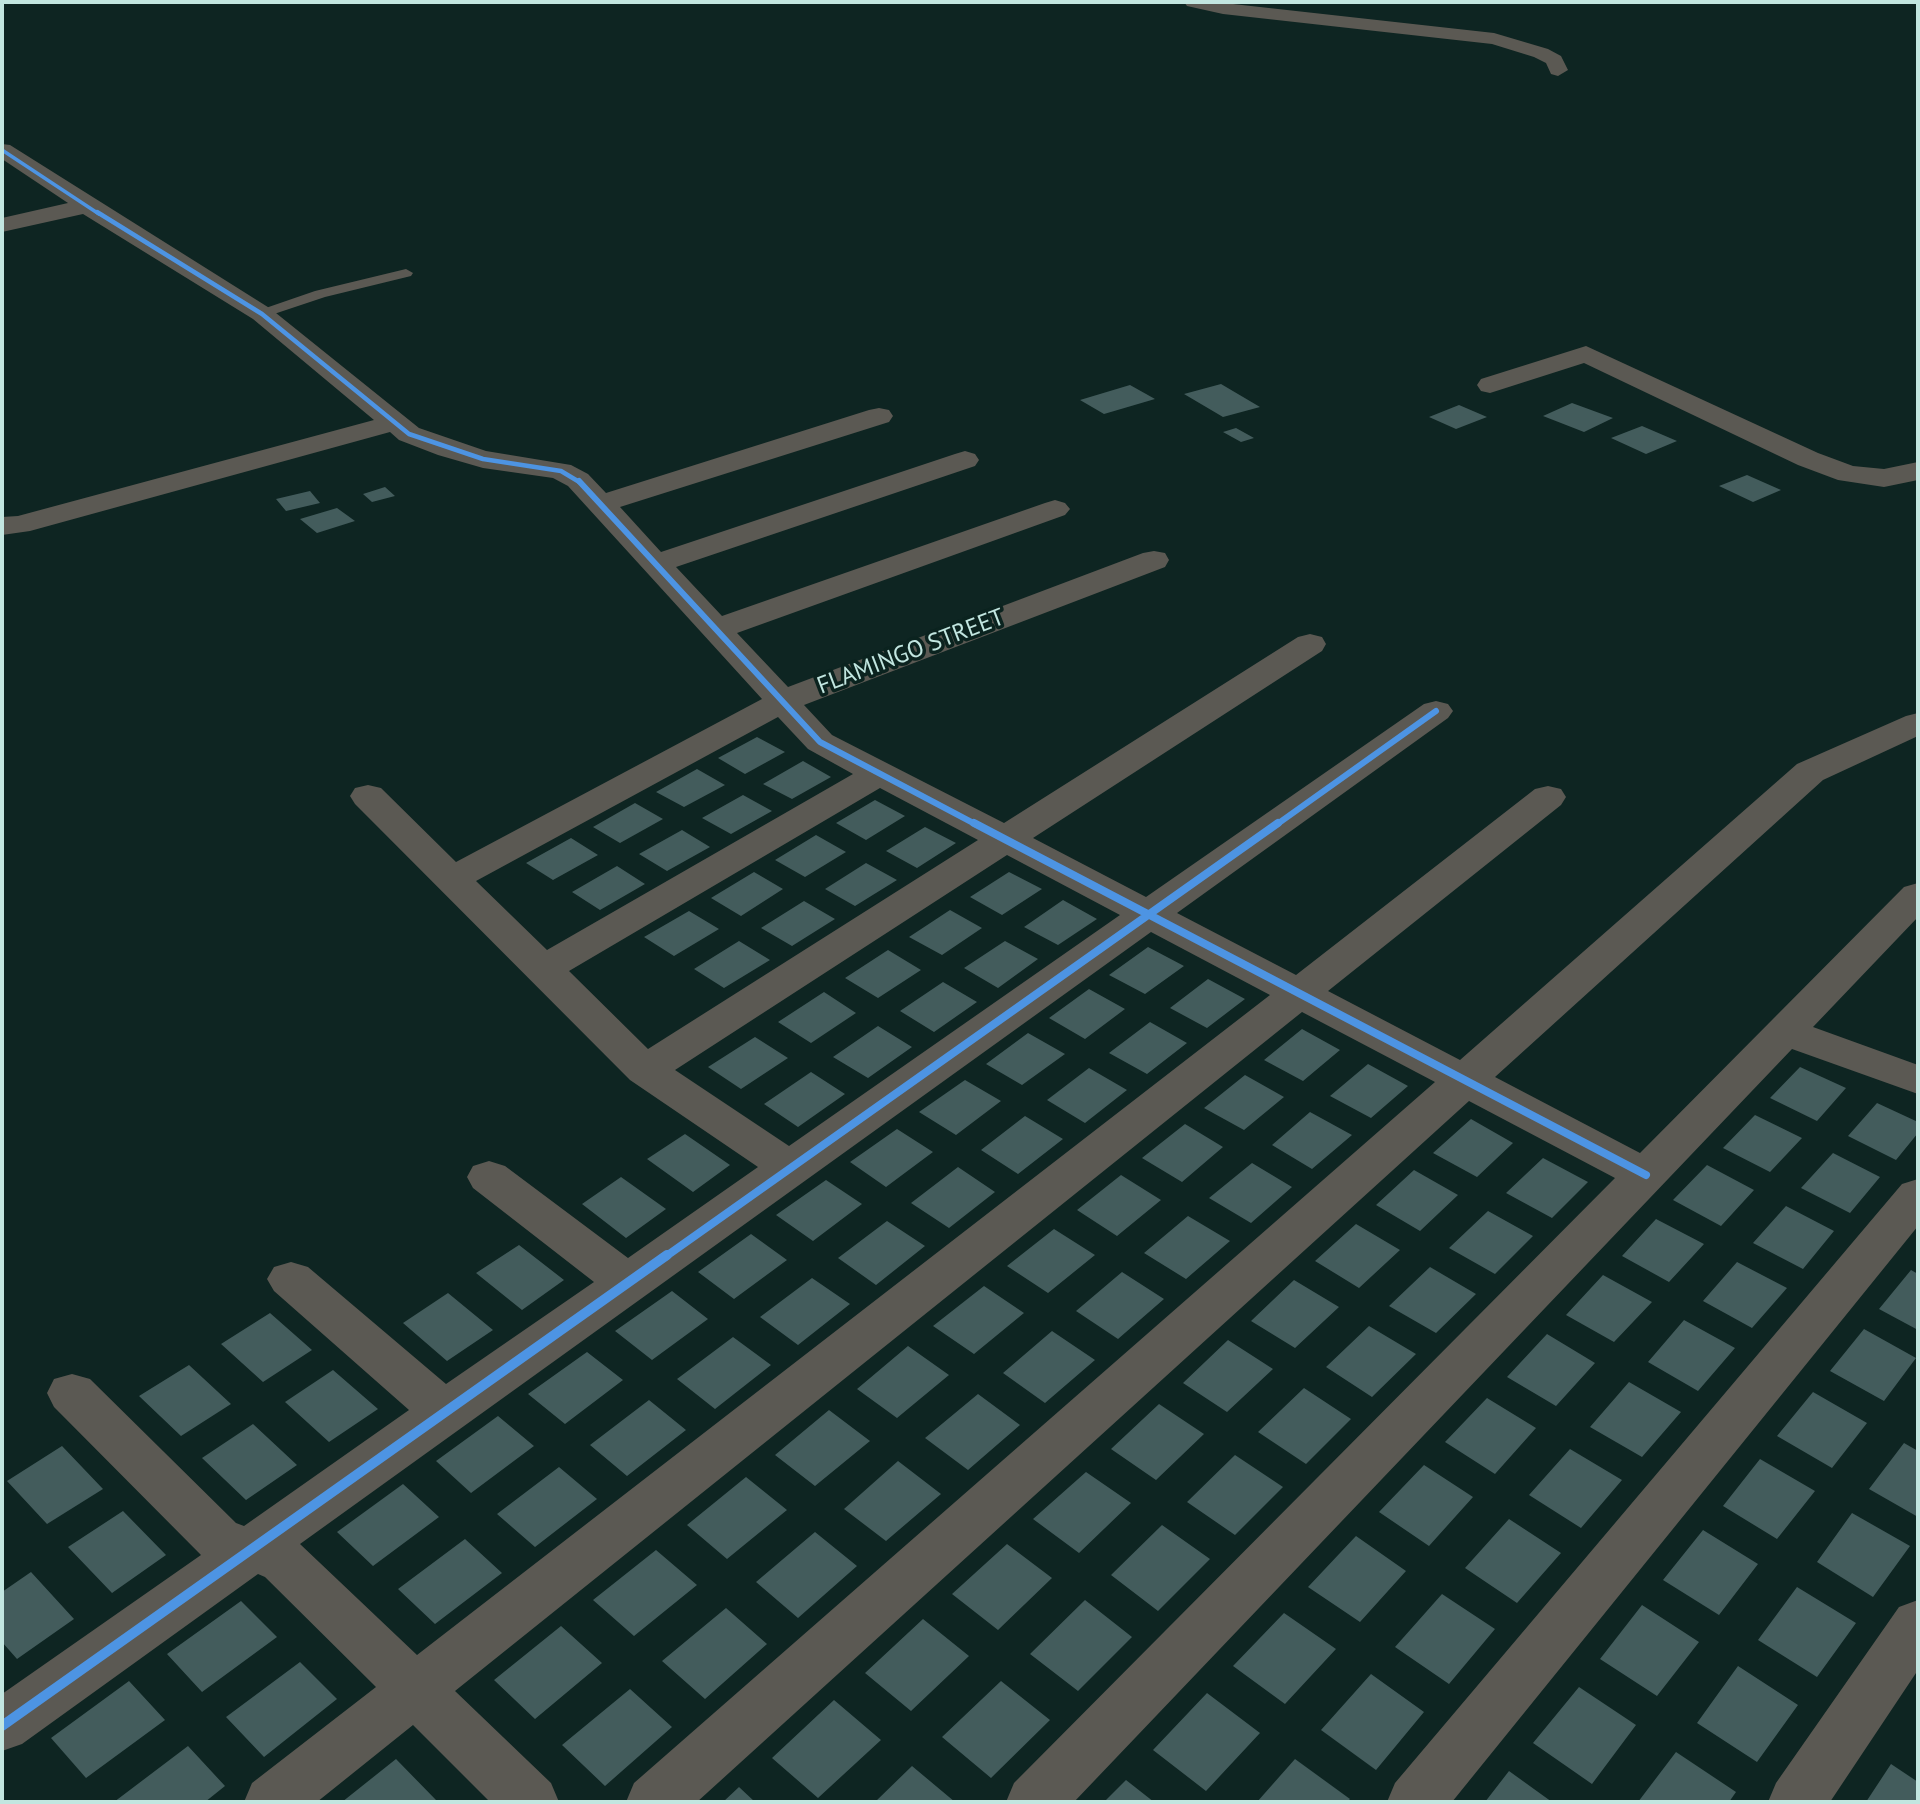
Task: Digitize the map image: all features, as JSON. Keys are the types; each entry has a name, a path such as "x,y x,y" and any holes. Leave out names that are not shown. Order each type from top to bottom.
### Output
{"street":[{"path":"1193,2 1271,15 1404,27 1493,39 1541,53 1554,60 1558,70"},
{"path":"2,150 262,314 409,434 483,459 567,473 578,480 820,742 1646,1175"},
{"path":"2,225 87,206"},
{"path":"1490,385 1586,354 1808,459 1848,474 1884,478 1917,472"},
{"path":"600,504 879,416"},
{"path":"2,526 19,525 393,423"},
{"path":"656,564 965,460"},
{"path":"717,629 1055,509"},
{"name":"FLAMINGO STREET","path":"452,879 783,701 1154,560"},
{"path":"645,1070 1310,644"},
{"path":"2,1726 1436,711"},
{"path":"655,1802 1810,772 1918,723"},
{"path":"544,970 880,773"},
{"path":"368,796 645,1070 791,1168"},
{"path":"273,1802 1548,797"},
{"path":"1035,1802 1918,895"},
{"path":"1785,1032 1918,1080"},
{"path":"489,1177 628,1283"},
{"path":"1416,1802 1918,1195"},
{"path":"291,1279 445,1412"},
{"path":"72,1393 218,1539 284,1560 530,1802"},
{"path":"1797,1802 1918,1624"}],"lane":[{"path":"262,314 320,294 406,273"}],"building":[{"path":"1221,384 1260,407 1223,417 1184,394"},
{"path":"1130,385 1155,399 1104,414 1080,400"},
{"path":"1572,403 1613,418 1584,432 1543,416"},
{"path":"1459,405 1487,417 1456,429 1429,417"},
{"path":"1642,426 1677,441 1646,454 1611,438"},
{"path":"1236,428 1254,438 1241,442 1223,432"},
{"path":"1747,475 1781,490 1753,502 1719,486"},
{"path":"385,487 395,496 372,502 363,494"},
{"path":"310,491 320,503 286,511 276,499"},
{"path":"337,508 355,521 317,533 300,519"},
{"path":"757,737 785,752 745,774 718,758"},
{"path":"803,761 831,777 792,799 763,784"},
{"path":"697,769 725,785 684,807 656,792"},
{"path":"743,795 772,811 731,834 702,818"},
{"path":"875,800 905,816 866,840 836,823"},
{"path":"635,803 663,819 620,843 593,827"},
{"path":"925,827 956,843 917,868 886,851"},
{"path":"682,830 710,847 667,871 639,854"},
{"path":"816,835 846,852 805,877 775,860"},
{"path":"571,838 598,855 553,880 526,863"},
{"path":"866,863 897,880 855,906 825,889"},
{"path":"617,866 645,884 600,910 572,892"},
{"path":"754,872 783,889 741,916 711,898"},
{"path":"1009,872 1042,889 1002,915 970,897"},
{"path":"1063,900 1097,919 1058,945 1024,927"},
{"path":"804,901 835,919 792,946 761,928"},
{"path":"950,910 982,928 942,955 909,937"},
{"path":"689,911 719,929 674,956 644,937"},
{"path":"739,941 770,960 724,988 694,969"},
{"path":"1005,941 1038,959 998,988 964,968"},
{"path":"1148,947 1184,966 1145,994 1109,975"},
{"path":"888,950 921,970 878,998 845,978"},
{"path":"1208,979 1245,999 1207,1028 1170,1008"},
{"path":"943,982 977,1002 934,1032 900,1011"},
{"path":"1089,989 1125,1009 1085,1039 1049,1018"},
{"path":"824,992 856,1013 811,1043 778,1022"},
{"path":"1150,1022 1187,1043 1147,1074 1109,1053"},
{"path":"878,1026 912,1047 868,1078 833,1057"},
{"path":"1302,1029 1340,1050 1303,1081 1264,1060"},
{"path":"1028,1033 1065,1054 1022,1085 986,1064"},
{"path":"755,1037 788,1058 741,1089 708,1067"},
{"path":"1368,1064 1408,1086 1371,1118 1330,1096"},
{"path":"1800,1067 1846,1088 1817,1121 1770,1098"},
{"path":"1089,1068 1127,1090 1085,1123 1047,1100"},
{"path":"811,1072 845,1094 798,1127 764,1104"},
{"path":"1245,1075 1284,1097 1244,1130 1204,1108"},
{"path":"965,1080 1001,1101 956,1135 919,1112"},
{"path":"1877,1103 1918,1122 1918,1133 1896,1160 1848,1136"},
{"path":"1310,1112 1352,1135 1312,1169 1272,1145"},
{"path":"1755,1115 1802,1138 1770,1172 1723,1148"},
{"path":"1025,1116 1063,1139 1018,1174 981,1150"},
{"path":"1471,1119 1513,1143 1477,1177 1433,1153"},
{"path":"1185,1124 1223,1147 1182,1182 1142,1158"},
{"path":"897,1129 933,1152 886,1187 850,1162"},
{"path":"685,1134 730,1165 693,1192 647,1159"},
{"path":"1833,1153 1880,1177 1850,1213 1801,1188"},
{"path":"1543,1158 1588,1182 1552,1218 1506,1193"},
{"path":"1252,1163 1292,1187 1251,1223 1209,1198"},
{"path":"1707,1165 1754,1190 1721,1226 1673,1200"},
{"path":"958,1167 995,1192 949,1228 911,1203"},
{"path":"1414,1170 1458,1195 1420,1231 1376,1205"},
{"path":"1121,1175 1161,1200 1117,1236 1077,1210"},
{"path":"621,1177 666,1209 626,1238 582,1204"},
{"path":"826,1180 862,1204 813,1241 776,1215"},
{"path":"1786,1206 1834,1231 1803,1269 1753,1243"},
{"path":"1488,1211 1533,1236 1495,1274 1449,1248"},
{"path":"1188,1216 1230,1241 1186,1279 1144,1253"},
{"path":"1656,1219 1704,1244 1669,1282 1622,1256"},
{"path":"887,1221 925,1246 876,1285 838,1258"},
{"path":"1356,1224 1400,1250 1359,1288 1315,1261"},
{"path":"1054,1229 1095,1255 1048,1293 1007,1266"},
{"path":"751,1234 787,1260 734,1299 698,1272"},
{"path":"519,1245 564,1280 522,1310 476,1273"},
{"path":"1737,1262 1787,1288 1752,1328 1703,1301"},
{"path":"1430,1267 1476,1294 1436,1333 1389,1306"},
{"path":"1911,1270 1918,1274 1918,1330 1879,1309"},
{"path":"1122,1272 1164,1299 1118,1339 1076,1311"},
{"path":"1603,1275 1652,1302 1614,1342 1566,1315"},
{"path":"812,1278 850,1304 798,1345 760,1317"},
{"path":"1294,1280 1339,1307 1295,1348 1251,1321"},
{"path":"984,1286 1024,1313 974,1354 933,1326"},
{"path":"672,1291 708,1319 652,1360 615,1331"},
{"path":"448,1293 493,1330 447,1361 403,1323"},
{"path":"270,1313 312,1350 263,1382 221,1344"},
{"path":"1684,1320 1735,1348 1698,1391 1648,1362"},
{"path":"1369,1326 1416,1354 1372,1397 1326,1367"},
{"path":"1864,1329 1916,1358 1884,1401 1830,1371"},
{"path":"1052,1331 1095,1360 1045,1403 1003,1373"},
{"path":"1547,1334 1595,1363 1556,1406 1507,1377"},
{"path":"733,1337 771,1365 715,1409 677,1379"},
{"path":"1228,1340 1273,1369 1227,1412 1183,1383"},
{"path":"908,1346 949,1375 897,1418 857,1389"},
{"path":"587,1352 623,1380 565,1424 528,1394"},
{"path":"189,1365 231,1404 181,1436 139,1396"},
{"path":"333,1370 378,1409 329,1442 285,1402"},
{"path":"1629,1382 1681,1412 1642,1457 1590,1427"},
{"path":"1304,1388 1351,1419 1306,1464 1258,1432"},
{"path":"1813,1392 1867,1423 1832,1468 1777,1436"},
{"path":"978,1394 1020,1425 968,1470 925,1438"},
{"path":"1487,1398 1536,1428 1495,1474 1445,1442"},
{"path":"649,1400 686,1430 627,1476 590,1445"},
{"path":"1159,1404 1204,1434 1156,1480 1111,1449"},
{"path":"829,1410 870,1441 815,1486 775,1455"},
{"path":"498,1416 534,1446 471,1493 436,1461"},
{"path":"253,1424 297,1465 246,1500 202,1458"},
{"path":"1904,1443 1918,1451 1918,1517 1869,1489"},
{"path":"62,1446 103,1489 47,1524 7,1481"},
{"path":"1570,1449 1622,1480 1581,1528 1529,1495"},
{"path":"1235,1455 1283,1487 1235,1535 1187,1502"},
{"path":"1760,1459 1815,1491 1777,1539 1723,1506"},
{"path":"898,1461 941,1494 886,1541 844,1509"},
{"path":"1424,1465 1473,1497 1429,1546 1379,1512"},
{"path":"559,1467 597,1499 535,1547 497,1514"},
{"path":"1086,1472 1131,1503 1079,1553 1033,1519"},
{"path":"746,1477 787,1510 727,1559 687,1525"},
{"path":"403,1484 439,1517 373,1566 337,1532"},
{"path":"123,1511 166,1555 112,1593 68,1547"},
{"path":"1852,1513 1910,1546 1873,1597 1817,1562"},
{"path":"1509,1519 1561,1553 1517,1603 1465,1568"},
{"path":"1162,1525 1210,1559 1158,1611 1111,1575"},
{"path":"1703,1530 1758,1564 1719,1615 1663,1580"},
{"path":"815,1532 857,1566 798,1618 756,1582"},
{"path":"1356,1536 1406,1571 1360,1622 1308,1587"},
{"path":"465,1539 502,1573 435,1624 398,1589"},
{"path":"1007,1544 1052,1578 998,1630 952,1594"},
{"path":"656,1550 697,1585 634,1636 593,1600"},
{"path":"31,1572 74,1619 17,1659 2,1642 2,1592"},
{"path":"1797,1587 1856,1623 1817,1677 1758,1640"},
{"path":"1442,1594 1495,1629 1449,1684 1395,1647"},
{"path":"1085,1600 1132,1637 1078,1691 1030,1654"},
{"path":"241,1601 277,1637 202,1692 167,1654"},
{"path":"1642,1605 1699,1642 1657,1696 1600,1659"},
{"path":"726,1608 767,1644 705,1699 662,1661"},
{"path":"1284,1613 1336,1649 1285,1704 1233,1666"},
{"path":"923,1619 969,1656 911,1711 865,1673"},
{"path":"561,1626 602,1663 535,1719 494,1680"},
{"path":"300,1662 337,1699 264,1757 226,1717"},
{"path":"1738,1666 1798,1705 1757,1762 1697,1723"},
{"path":"1371,1674 1424,1712 1376,1770 1321,1730"},
{"path":"129,1681 165,1720 86,1778 51,1738"},
{"path":"1001,1681 1050,1720 991,1778 942,1737"},
{"path":"1579,1687 1636,1725 1592,1784 1533,1743"},
{"path":"630,1689 672,1727 605,1786 562,1745"},
{"path":"1207,1693 1260,1733 1206,1791 1153,1750"},
{"path":"834,1700 881,1740 818,1798 772,1758"},
{"path":"188,1746 225,1786 205,1802 114,1802"},
{"path":"1676,1752 1736,1792 1729,1802 1638,1802"},
{"path":"396,1759 436,1800 342,1802"},
{"path":"1295,1759 1350,1799 1347,1802 1257,1802"},
{"path":"1891,1764 1918,1782 1918,1802 1866,1802"},
{"path":"912,1766 955,1802 875,1802"},
{"path":"1509,1771 1552,1802 1485,1802"},
{"path":"1126,1780 1154,1802 1104,1802"},
{"path":"739,1787 755,1802 723,1802"}],"cycle path":[{"path":"2,150 262,314 409,434 483,459 561,471 578,480 820,742 1646,1175"},
{"path":"2,1726 1436,711"}]}
